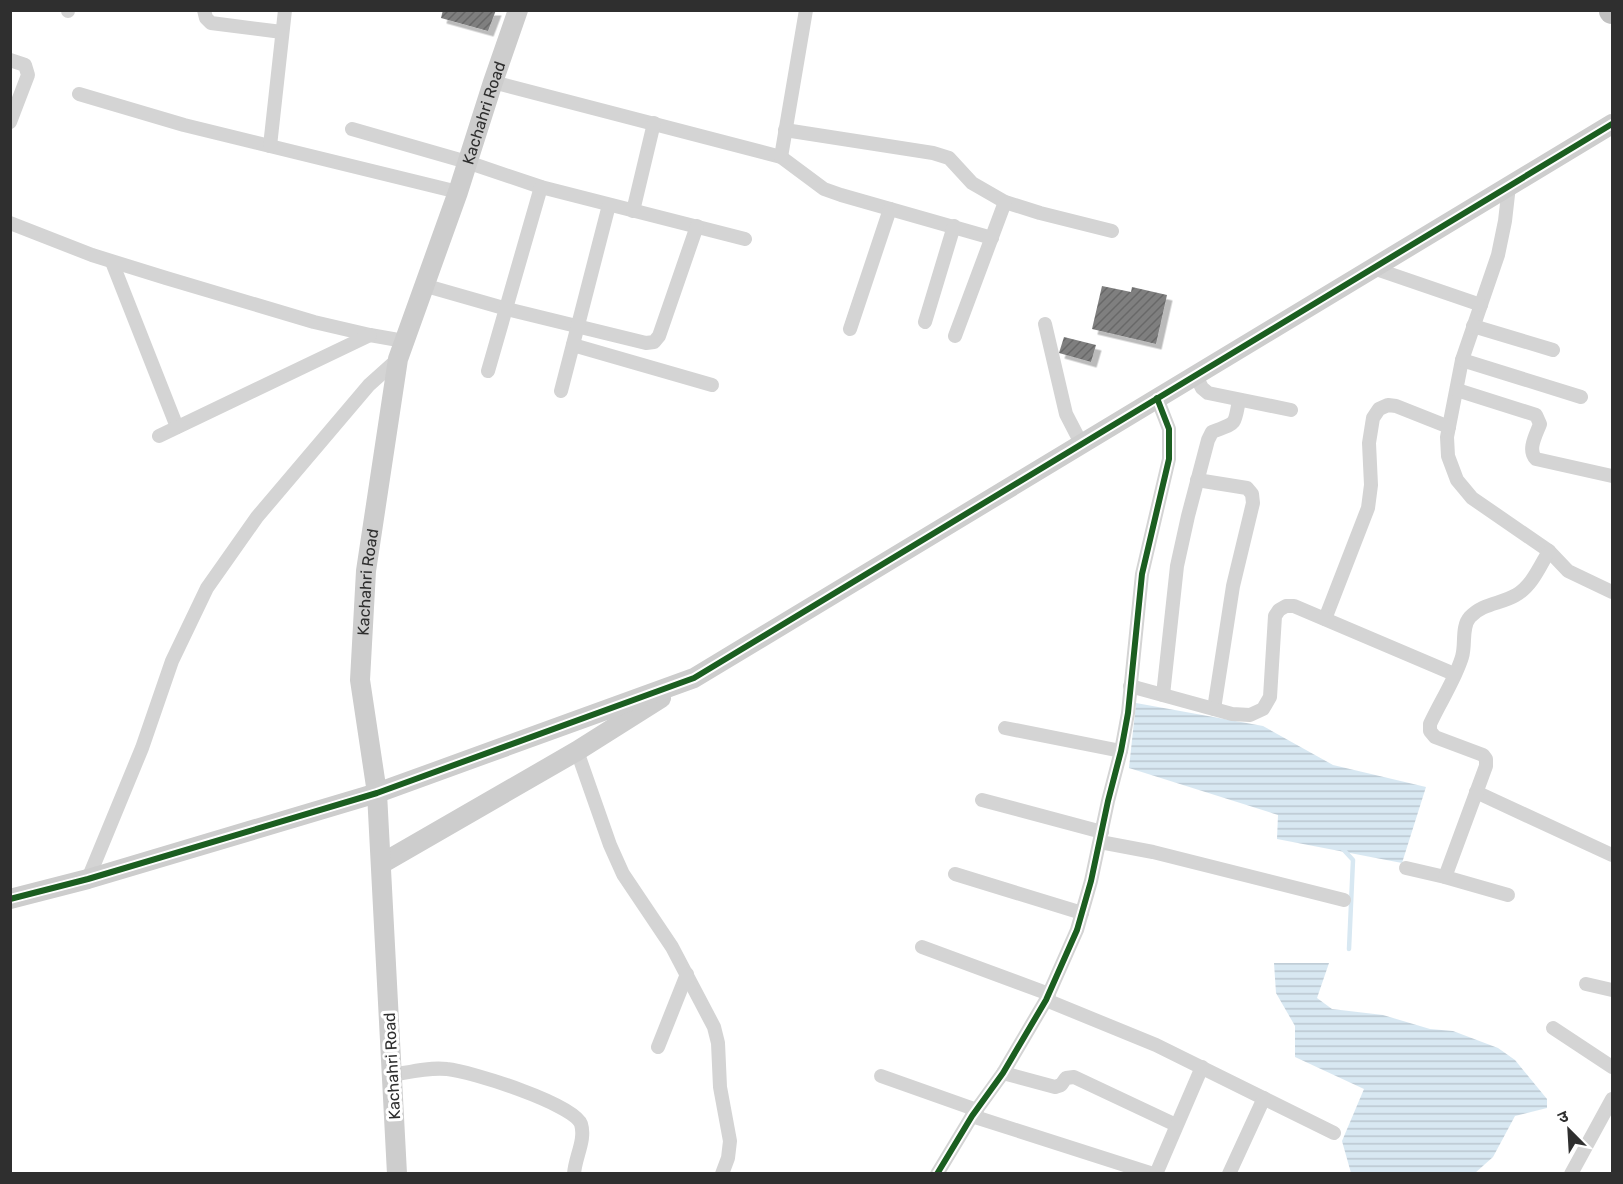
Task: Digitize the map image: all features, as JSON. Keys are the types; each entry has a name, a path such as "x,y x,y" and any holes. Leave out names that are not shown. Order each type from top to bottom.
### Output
{"street":[{"path":"204,10 206,18 212,23 282,32"},
{"path":"270,146 285,10"},
{"name":"Kachahri Road","path":"397,1173 377,793 360,680 365,582 401,350 458,192 518,10"},
{"path":"781,157 806,10"},
{"path":"10,60 25,66 28,75 10,122"},
{"path":"493,82 781,157 824,189 992,238"},
{"path":"79,94 184,125 458,192"},
{"path":"633,211 654,123"},
{"path":"381,864 577,751 1081,443 1612,124"},
{"path":"352,129 467,162 541,187 745,239"},
{"path":"785,130 933,153 949,158 972,183 1005,202 1112,231"},
{"path":"1509,186 1498,255 1462,360 1449,427 1448,456 1457,480 1479,504 1549,551 1568,571 1612,592"},
{"path":"488,371 541,187"},
{"path":"955,336 1005,202"},
{"path":"561,391 609,206"},
{"path":"850,329 890,209"},
{"path":"10,223 112,261 314,322 369,336 401,350 256,517 207,588 172,661 142,748 88,879"},
{"path":"423,285 507,309 646,343 654,342 659,336 697,226"},
{"path":"925,322 954,226"},
{"path":"112,261 177,427"},
{"path":"1373,268 1481,305"},
{"path":"1045,324 1066,414 1081,443"},
{"path":"1473,327 1553,350"},
{"path":"159,436 369,336"},
{"path":"573,345 712,385"},
{"path":"1462,360 1581,397"},
{"path":"1195,375 1208,393 1292,410"},
{"path":"1457,390 1536,416 1540,424 1531,451 1532,456 1536,459 1612,476"},
{"path":"937,1173 974,1113 1003,1073 1047,997 1077,930 1082,913 1121,751 1128,713 1142,574 1169,459 1168,429 1156,398"},
{"path":"1162,695 1177,566 1197,480 1212,432 1230,427 1235,423 1239,400"},
{"path":"1325,619 1368,508 1371,485 1369,442 1372,418 1379,409 1388,405 1449,427"},
{"path":"1197,480 1247,488 1252,494 1253,503 1233,586 1214,709"},
{"path":"1445,877 1486,766 1486,759 1483,755 1435,737 1430,731 1430,724 1462,657 1468,619 1478,610 1493,602 1517,595 1529,584 1549,551"},
{"path":"1130,686 1232,714 1250,715 1263,709 1270,698 1275,616 1279,609 1286,606 1294,606 1454,674"},
{"path":"10,899 88,879 377,793 694,678"},
{"path":"1005,728 1121,751"},
{"path":"577,751 610,845 623,874 672,946 714,1027 718,1043 720,1087 730,1142 728,1158 722,1173"},
{"path":"1476,792 1612,855"},
{"path":"982,800 1153,852 1344,900"},
{"path":"1406,868 1508,895"},
{"path":"955,874 1082,913"},
{"path":"922,946 1146,1040 1334,1133"},
{"path":"658,1047 687,974"},
{"path":"1586,984 1612,990"},
{"path":"1553,1028 1612,1067"},
{"path":"881,1076 974,1113 1154,1173 1202,1067"},
{"path":"392,1075 447,1069 540,1097 571,1112 581,1125 582,1137 574,1173"},
{"path":"1003,1073 1054,1087 1066,1078 1074,1077 1176,1125"},
{"path":"1229,1173 1264,1098"},
{"path":"1571,1173 1612,1100"}],"shaded area":[{"path":"1136,703 1263,726 1333,765 1426,787 1402,863 1277,839 1278,815 1129,768"},
{"path":"1274,963 1329,963 1317,998 1332,1009 1383,1015 1430,1029 1453,1031 1498,1048 1515,1060 1547,1099 1547,1108 1515,1116 1493,1157 1475,1173 1351,1173 1342,1141 1364,1089 1295,1057 1295,1026 1276,993"}],"building":[{"path":"443,10 496,10 488,31 441,18"},
{"path":"1102,286 1131,292 1132,287 1167,295 1156,344 1092,329"},
{"path":"1064,337 1096,345 1091,362 1059,353"}],"waterway":[{"path":"1342,848 1353,860 1349,949"}],"cycle path":[{"path":"10,899 88,879 377,793 694,678 1612,124"},
{"path":"937,1174 972,1116 1003,1073 1046,1000 1077,930 1091,881 1121,751 1128,713 1142,574 1169,459 1169,429 1157,398"}]}
